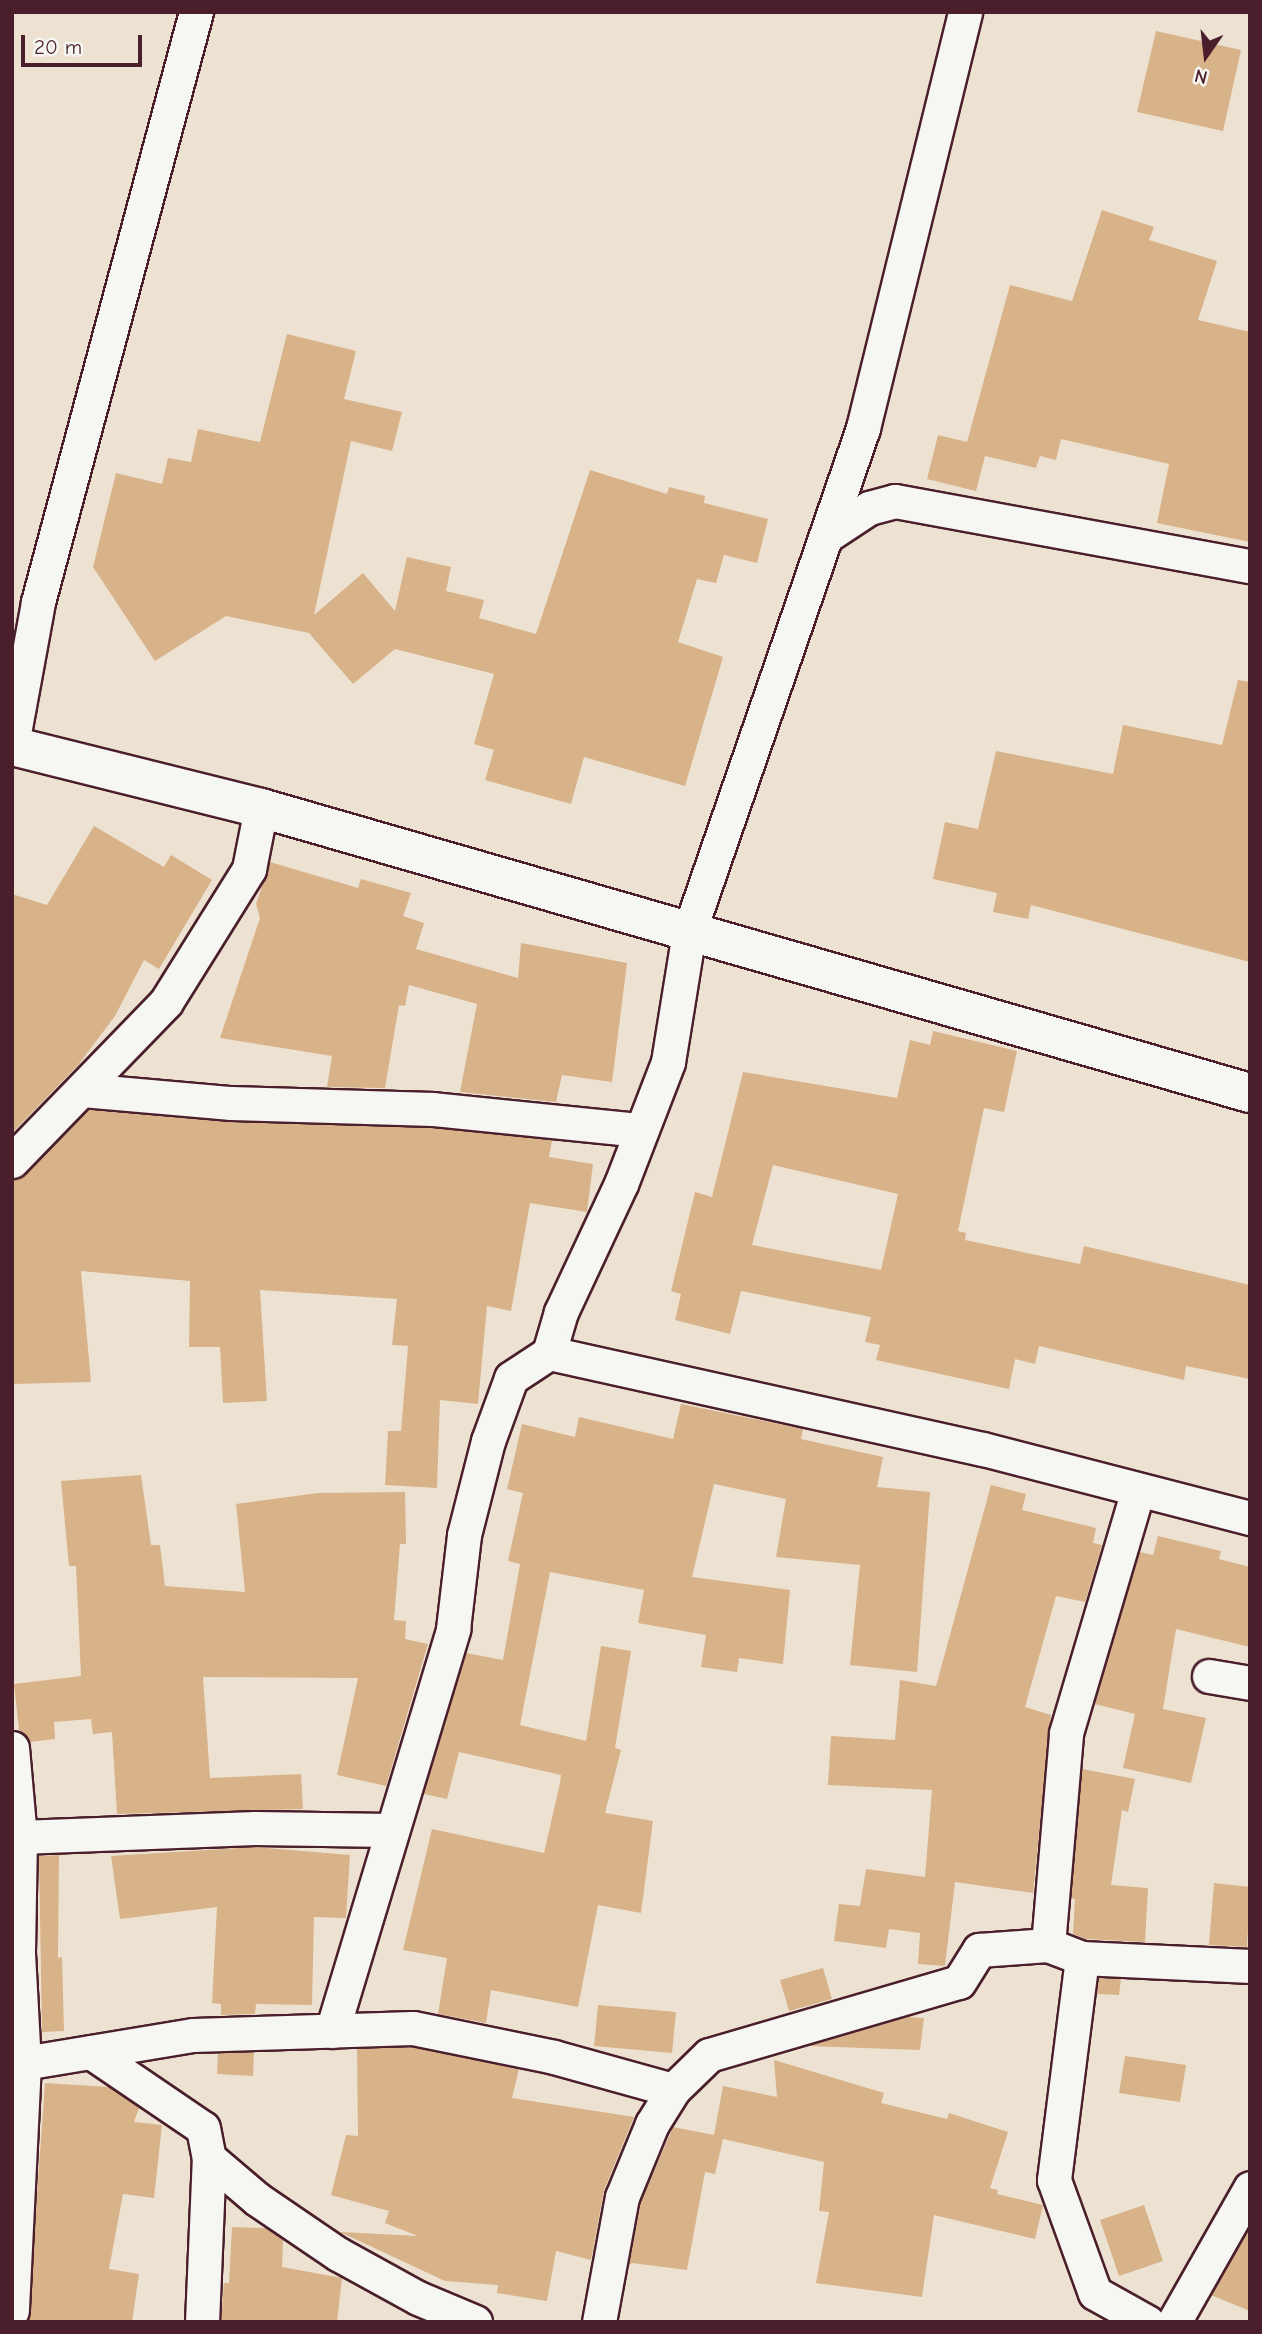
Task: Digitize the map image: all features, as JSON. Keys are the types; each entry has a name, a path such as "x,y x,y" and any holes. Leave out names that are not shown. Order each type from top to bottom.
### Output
{"street":[{"path":"196,12 38,602 12,745 261,808 1250,1093"},
{"path":"332,2031 453,1629 464,1535 488,1441 511,1378 549,1353 561,1312 621,1184 639,1130 668,1062 689,932 863,428 965,12"},
{"path":"828,535 869,508 895,500 1250,566"},
{"path":"12,1161 166,1002 250,869 261,808"},
{"path":"82,1090 231,1103 433,1109 639,1130"},
{"path":"549,1353 983,1449 1137,1493 1250,1518"},
{"path":"1048,1945 1066,1733 1137,1493"},
{"path":"1209,1676 1250,1684"},
{"path":"12,1748 20,1837 12,2311"},
{"path":"20,1837 255,1828 391,1830"},
{"path":"599,2322 622,2197 652,2124 673,2090 709,2055 959,1982 979,1950 1048,1945 1082,1958 1250,1966"},
{"path":"1082,1958 1054,2180 1095,2293 1147,2322"},
{"path":"18,2059 91,2052 193,2035 413,2028 554,2057 673,2090"},
{"path":"91,2052 203,2128 209,2158 202,2322"},
{"path":"209,2158 257,2199 338,2255 418,2298 475,2322"},
{"path":"1174,2322 1250,2188"}],"building":[{"path":"1156,31 1241,50 1223,131 1137,112"},
{"path":"1102,210 1154,227 1149,240 1217,261 1198,320 1250,332 1250,542 1157,523 1169,464 1061,439 1056,460 1040,456 1036,468 985,456 976,491 927,479 938,435 967,442 1010,285 1072,301"},
{"path":"287,334 356,351 344,399 402,412 392,451 351,441 314,615 363,573 395,611 407,557 451,567 446,591 484,600 479,618 536,634 590,470 667,494 669,487 705,496 704,503 768,519 757,563 724,555 716,583 697,579 678,642 723,657 685,786 584,757 571,804 485,780 494,750 474,744 494,674 395,649 353,684 309,633 226,616 155,661 93,567 116,473 162,484 168,458 191,462 198,429 260,442"},
{"path":"1238,680 1250,682 1250,962 1031,905 1028,919 993,912 997,893 933,879 945,822 978,829 996,751 1113,774 1123,725 1222,745"},
{"path":"94,826 164,867 171,855 212,880 159,969 144,960 115,1016 79,1064 12,1133 12,894 47,905"},
{"path":"270,862 358,888 361,879 411,893 403,916 424,923 416,949 518,978 521,943 627,963 612,1082 562,1075 556,1102 460,1092 477,1004 409,985 405,1006 399,1005 385,1088 327,1087 332,1056 220,1038 260,918 256,904"},
{"path":"933,1031 1017,1051 1004,1112 984,1108 958,1231 966,1233 965,1240 1080,1264 1084,1246 1250,1285 1250,1379 1186,1366 1184,1380 1039,1346 1035,1364 1015,1359 1009,1389 876,1360 880,1345 865,1342 871,1317 741,1291 730,1334 675,1320 681,1294 671,1291 695,1192 712,1197 743,1072 897,1098 910,1040 930,1045","holes":["773,1165 898,1194 881,1270 752,1245"]},
{"path":"88,1110 230,1122 432,1128 552,1140 549,1157 593,1164 587,1212 530,1203 511,1311 487,1306 478,1404 440,1400 437,1488 385,1485 388,1431 401,1431 408,1346 392,1345 397,1299 260,1290 267,1401 223,1403 220,1347 189,1347 190,1281 81,1271 91,1382 12,1384 12,1180 26,1174"},
{"path":"681,1404 803,1429 801,1439 883,1457 877,1487 930,1492 917,1672 850,1665 860,1565 776,1557 786,1499 714,1484 692,1577 790,1590 783,1664 739,1658 737,1672 701,1667 706,1635 638,1623 644,1590 550,1572 520,1725 586,1741 601,1646 631,1651 615,1748 621,1750 605,1813 653,1821 641,1913 598,1905 578,2007 491,1990 486,2023 438,2014 447,1958 403,1950 432,1829 544,1853 560,1783 561,1775 459,1752 447,1799 424,1794 466,1653 503,1660 520,1564 508,1561 523,1493 507,1489 522,1424 575,1437 579,1417 673,1439"},
{"path":"141,1475 151,1545 160,1545 165,1586 245,1592 236,1504 318,1493 405,1492 406,1544 400,1544 394,1620 406,1621 405,1639 428,1644 386,1786 337,1775 358,1678 203,1677 210,1778 301,1774 303,1809 117,1814 112,1732 93,1734 91,1719 54,1722 55,1739 30,1742 19,1730 14,1684 81,1676 76,1566 69,1566 61,1481"},
{"path":"991,1485 1026,1494 1022,1510 1096,1528 1093,1543 1102,1545 1085,1602 1056,1596 1025,1707 1051,1715 1033,1893 955,1882 945,1966 918,1964 920,1933 889,1929 886,1948 834,1941 839,1904 860,1906 866,1869 925,1877 932,1790 828,1785 831,1736 895,1740 900,1680 936,1686"},
{"path":"1158,1536 1221,1551 1219,1559 1250,1567 1250,1647 1176,1629 1163,1709 1206,1718 1191,1783 1123,1768 1135,1714 1095,1704 1139,1552 1153,1555"},
{"path":"1082,1769 1135,1779 1128,1812 1122,1810 1111,1885 1148,1888 1145,1942 1086,1939 1073,1934 1075,1899 1071,1898"},
{"path":"255,1847 350,1855 346,1918 314,1917 312,2005 256,2004 255,2014 221,2015 221,2004 212,2003 217,1907 120,1919 111,1856"},
{"path":"59,1855 58,1958 62,1957 64,2031 42,2032 39,1856"},
{"path":"1214,1883 1250,1887 1247,1947 1209,1945"},
{"path":"823,1968 832,1999 789,2011 780,1980"},
{"path":"1099,1978 1121,1979 1119,1995 1097,1994"},
{"path":"598,2005 676,2012 672,2053 594,2046"},
{"path":"908,2017 924,2018 920,2050 808,2046"},
{"path":"411,2047 519,2069 512,2098 634,2117 604,2190 591,2260 556,2251 547,2301 497,2293 498,2285 445,2281 340,2232 418,2236 385,2223 389,2211 331,2195 346,2135 358,2136 357,2049"},
{"path":"254,2052 253,2076 217,2074 218,2053"},
{"path":"1125,2056 1186,2065 1180,2102 1119,2093"},
{"path":"774,2060 884,2093 881,2103 947,2119 949,2113 1008,2132 990,2188 998,2190 997,2194 1043,2205 1035,2239 934,2215 922,2297 816,2283 829,2212 819,2211 824,2162 723,2139 715,2174 705,2172 687,2270 632,2263 629,2266 641,2202 673,2127 714,2135 723,2086 777,2097"},
{"path":"45,2083 109,2087 139,2108 134,2122 162,2125 154,2198 123,2194 109,2269 139,2274 132,2322 28,2322"},
{"path":"1144,2205 1163,2261 1119,2276 1100,2220"},
{"path":"232,2227 266,2228 283,2240 282,2267 342,2278 337,2322 221,2322 224,2283 229,2283"},
{"path":"1250,2227 1250,2311 1211,2295"}]}
